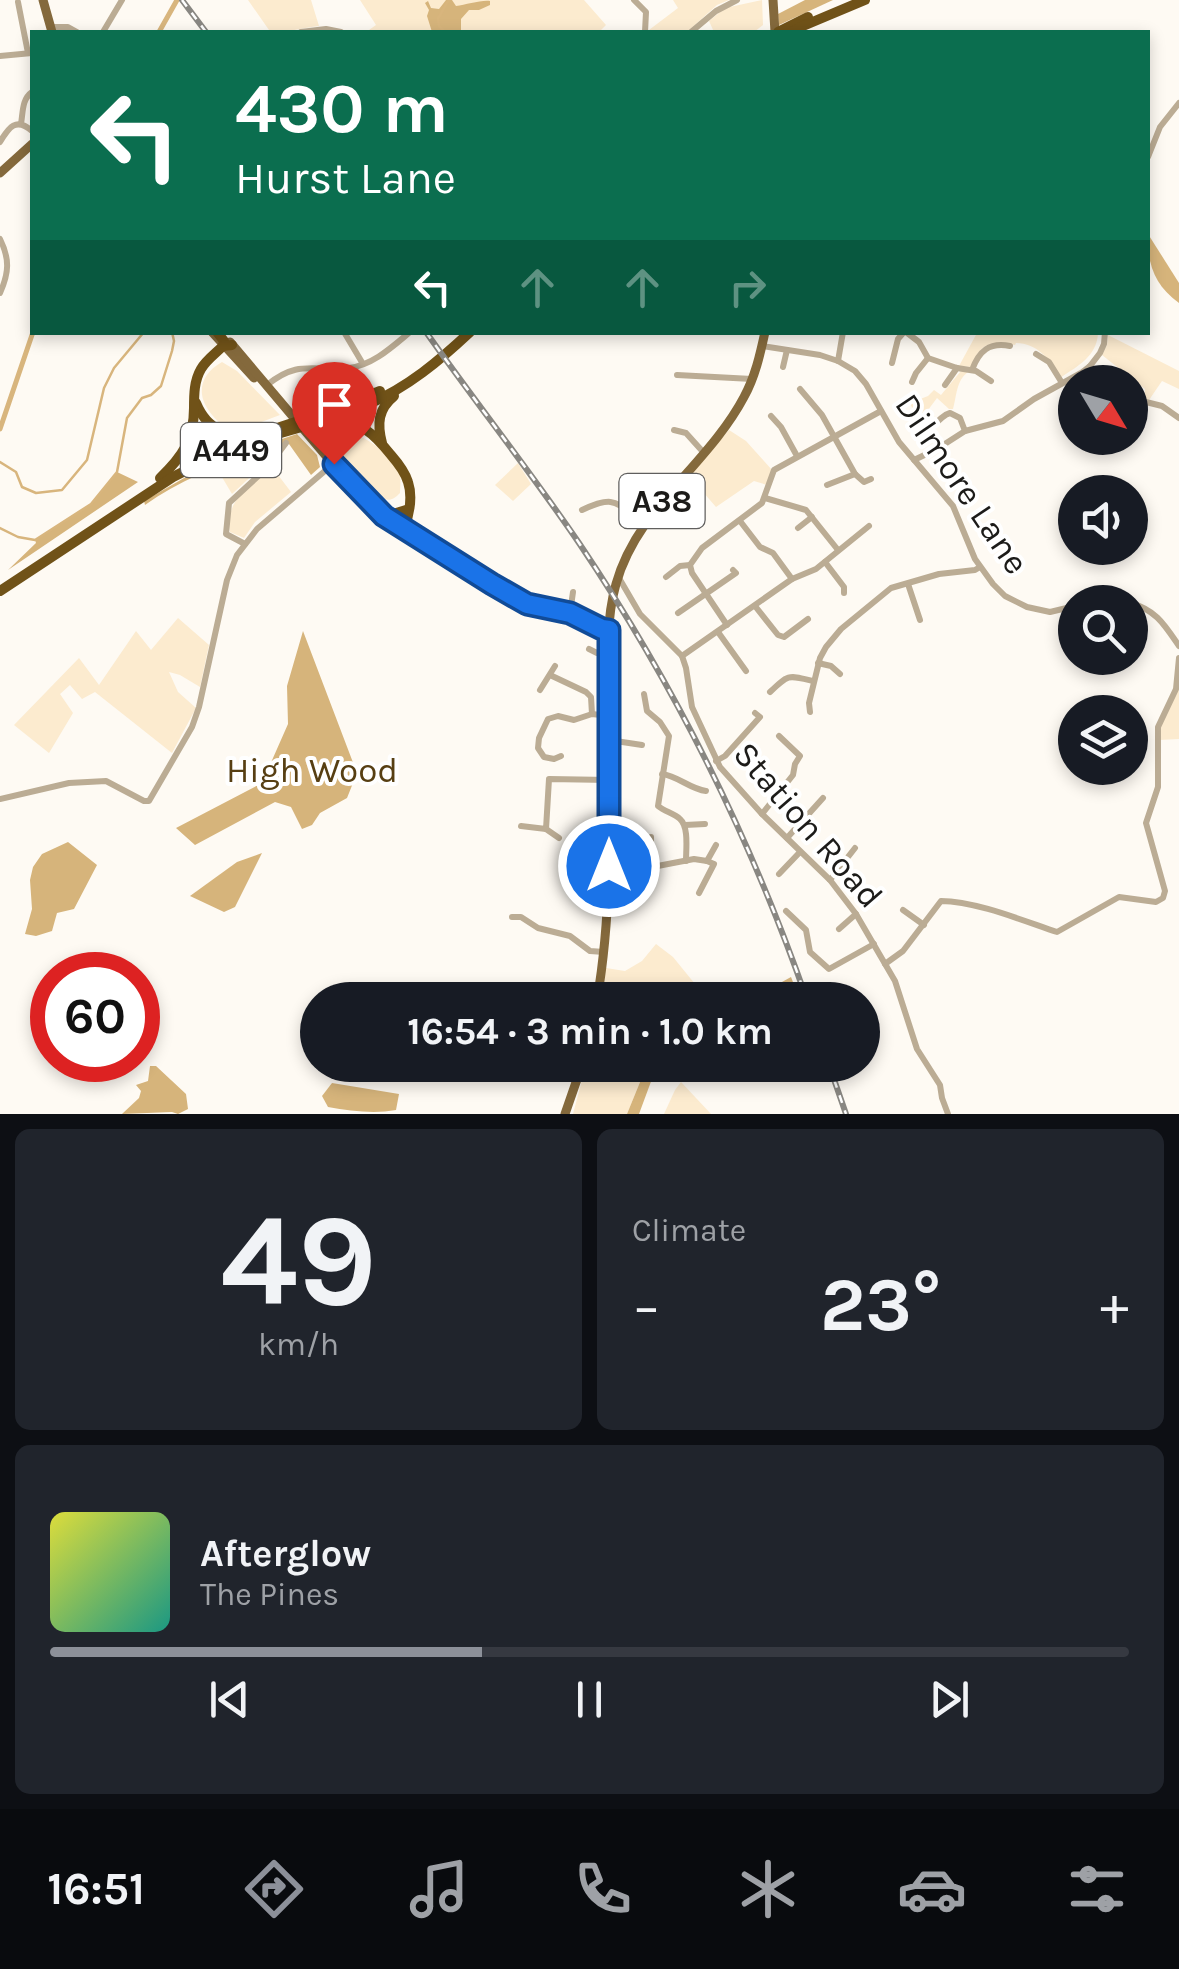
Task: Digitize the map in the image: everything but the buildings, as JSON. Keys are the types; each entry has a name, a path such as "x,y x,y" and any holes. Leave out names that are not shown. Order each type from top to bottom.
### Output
{"highway":[{"path":"797,26 846,0"},
{"path":"797,26 865,0"},
{"path":"160,478 187,447 199,372 228,345 219,335"},
{"name":"A449","path":"0,583 160,478 212,450 338,408 396,384 458,335"},
{"name":"A449","path":"0,590 173,477 245,444 320,423 368,404 408,384 466,335"},
{"path":"382,444 378,420 382,410 408,384"},
{"path":"194,397 205,419 216,428 235,434 258,434"},
{"path":"320,423 356,424 382,444 407,479 410,490 402,528"},
{"path":"377,509 393,514 407,508"}],"main road":[{"path":"43,0 51,30"},
{"path":"773,0 777,30"},
{"path":"0,173 28,157"},
{"name":"A38","path":"599,982 609,866 609,630 617,581 644,523 736,412 752,379 764,335"},
{"path":"228,345 334,464 377,509 402,528 527,604 570,613 609,630"},
{"path":"228,345 255,380 267,388"},
{"path":"564,1114 576,1082"}],"street":[{"path":"104,30 122,0"},
{"path":"634,0 646,12 645,30"},
{"path":"693,30 737,0"},
{"path":"0,56 30,53 18,2"},
{"path":"21,124 30,94"},
{"path":"1150,152 1160,127 1179,103"},
{"path":"0,142 10,126 21,124 30,129"},
{"path":"0,239 9,264 0,293"},
{"path":"346,335 363,364"},
{"path":"267,388 298,367 348,368 363,364 385,353 406,335"},
{"path":"762,346 838,361 843,335"},
{"path":"894,360 902,335"},
{"path":"909,335 919,342 928,358 972,370 990,380"},
{"path":"1094,365 1104,335"},
{"path":"972,370 978,356 990,346 1010,346"},
{"path":"783,367 787,350"},
{"path":"1036,354 1048,362 1058,377"},
{"path":"912,382 928,358"},
{"name":"Dilmore Lane","path":"838,361 866,384 900,442 953,506 980,567 1005,596 1027,607 1058,610"},
{"path":"248,363 260,372 278,377"},
{"path":"944,385 957,368"},
{"path":"677,375 752,379"},
{"path":"914,460 964,431 1003,421 1058,385"},
{"path":"800,389 822,415 855,474 864,482 871,479"},
{"path":"1148,402 1162,406 1179,418"},
{"path":"666,577 680,566 690,564 702,548 765,498 774,470 881,410"},
{"path":"924,433 950,413 960,418 964,431"},
{"path":"772,416 798,456"},
{"path":"674,430 686,434 704,453"},
{"path":"244,544 226,534 228,503 268,467 286,443"},
{"path":"0,799 69,784 106,781 144,802 152,798 200,708 227,580 237,556 256,529 334,464"},
{"path":"827,485 855,474"},
{"path":"765,498 806,510 838,550"},
{"path":"582,510 608,500 644,523"},
{"path":"798,528 812,517"},
{"path":"740,520 792,579"},
{"path":"617,581 640,614 682,656 792,579 825,562 869,526"},
{"path":"825,562 844,587 844,593"},
{"path":"690,564 727,625"},
{"path":"808,711 818,663 841,629 891,588 980,567"},
{"path":"678,613 734,570"},
{"path":"908,584 920,620"},
{"path":"570,613 575,590"},
{"path":"755,606 778,636 784,637 808,619"},
{"path":"1148,609 1179,646"},
{"path":"718,632 746,671"},
{"path":"588,650 609,652"},
{"name":"Station Road","path":"682,656 692,707 716,762 762,814 830,880 856,914 895,982 917,1050 940,1085 948,1114"},
{"path":"885,964 903,951 936,906 946,900 1036,922 1056,932 1120,897 1156,902 1163,898 1165,891 1146,823 1158,787 1158,727 1176,689 1179,658"},
{"path":"818,663 831,666 840,674"},
{"path":"540,690 555,666"},
{"path":"550,675 586,692 592,714"},
{"path":"774,691 791,675 814,681"},
{"path":"644,694 646,710 668,736 658,806 685,825 686,861"},
{"path":"716,762 760,717 756,713"},
{"path":"560,756 544,757 538,748 548,719 609,716"},
{"path":"762,814 793,775 800,756 779,736"},
{"path":"609,740 642,745"},
{"path":"662,774 706,791"},
{"path":"546,829 549,779 609,780"},
{"path":"787,838 823,798"},
{"path":"685,825 705,824"},
{"path":"521,826 546,829 560,838"},
{"path":"651,836 651,867"},
{"path":"707,861 716,845"},
{"path":"830,880 855,848"},
{"path":"780,874 800,852"},
{"path":"609,866 642,869 707,861 714,864 698,893"},
{"path":"903,910 924,925"},
{"path":"786,911 806,930 810,952 830,969 874,944"},
{"path":"841,924 856,914"},
{"path":"511,917 521,917 538,928 570,936 590,950 604,952"}],"shaded area":[{"path":"248,0 311,0 319,26 269,30"},
{"path":"360,0 584,0 606,25 601,30 369,30 376,25"},
{"path":"673,0 729,0 717,5 689,30 649,30 678,8"},
{"path":"762,0 763,25 757,30 713,30 709,21 725,8"},
{"path":"976,335 1098,335 1090,354 1080,365 1058,365 1058,375 1042,354 1016,343 987,345 971,367 959,366"},
{"path":"1108,335 1179,371 1179,389 1162,381 1148,400 1148,365 1115,365 1102,355"},
{"path":"222,362 237,371 280,415 239,428 227,427 217,420 207,408 202,386 208,373"},
{"path":"961,371 968,372 959,384 953,409 937,398 916,417 910,403 934,390 941,395"},
{"path":"729,430 746,441 772,470 767,485 754,481 716,507 689,476"},
{"path":"351,432 387,455 397,469 400,493 395,497 380,497 321,437"},
{"path":"277,447 261,467 232,494 216,467"},
{"path":"518,463 531,484 513,501 495,485"},
{"path":"272,467 291,492 255,522 244,538 230,532 235,502"},
{"path":"178,618 209,645 200,687 169,672 178,692 196,708 172,753 95,692 82,699 70,685 60,694 73,713 49,753 14,725 79,658 99,685 136,631 151,650"},
{"path":"1179,675 1179,739 1159,740 1161,726"},
{"path":"656,944 673,957 693,982 604,982 606,968 625,971 642,961"},
{"path":"581,1082 640,1082 627,1114 573,1114"},
{"path":"681,1082 711,1114 664,1114"}],"green space":[{"path":"446,0 452,0 456,6 490,1 490,5 479,10 469,10 461,19 461,30 431,30 425,3 428,1 431,8 439,9"},
{"path":"805,0 833,0 779,25 778,14"},
{"path":"1150,237 1179,283 1179,303 1163,289 1154,273"},
{"path":"297,434 317,455 320,467 311,475 289,444 214,468 145,505 144,501 212,462"},
{"path":"117,472 138,482 8,570 35,540 91,504"},
{"name":"High Wood","path":"303,631 357,773 347,798 302,829 291,807 275,802 195,845 176,828 262,783 288,724 287,686"},
{"path":"68,842 97,865 74,909 57,913 52,931 36,936 25,934 32,909 33,867 42,854"},
{"path":"262,853 235,907 224,912 190,896 237,862"},
{"path":"160,1070 186,1094 188,1109 178,1114 122,1114 139,1098 141,1091 136,1085 160,1082"},
{"path":"640,1082 651,1082 639,1114 627,1114"},
{"path":"332,1083 399,1094 396,1110 362,1112 328,1107 322,1096"}],"waterway":[{"path":"160,30 177,0"},
{"path":"443,30 438,18 449,0"},
{"path":"0,429 32,335"},
{"path":"0,462 16,472 22,487 36,493 62,490 87,460 104,388 114,368 142,335"},
{"path":"0,528 35,540 91,504 117,472 127,418 142,398 161,386 173,335"}],"railway":[{"path":"182,0 204,30"},
{"path":"428,335 579,543 647,651 735,822 800,982"},
{"path":"835,1082 846,1114"}],"route":[{"path":"334,464 384,516 492,584 527,604 570,613 609,630 609,866"}]}
